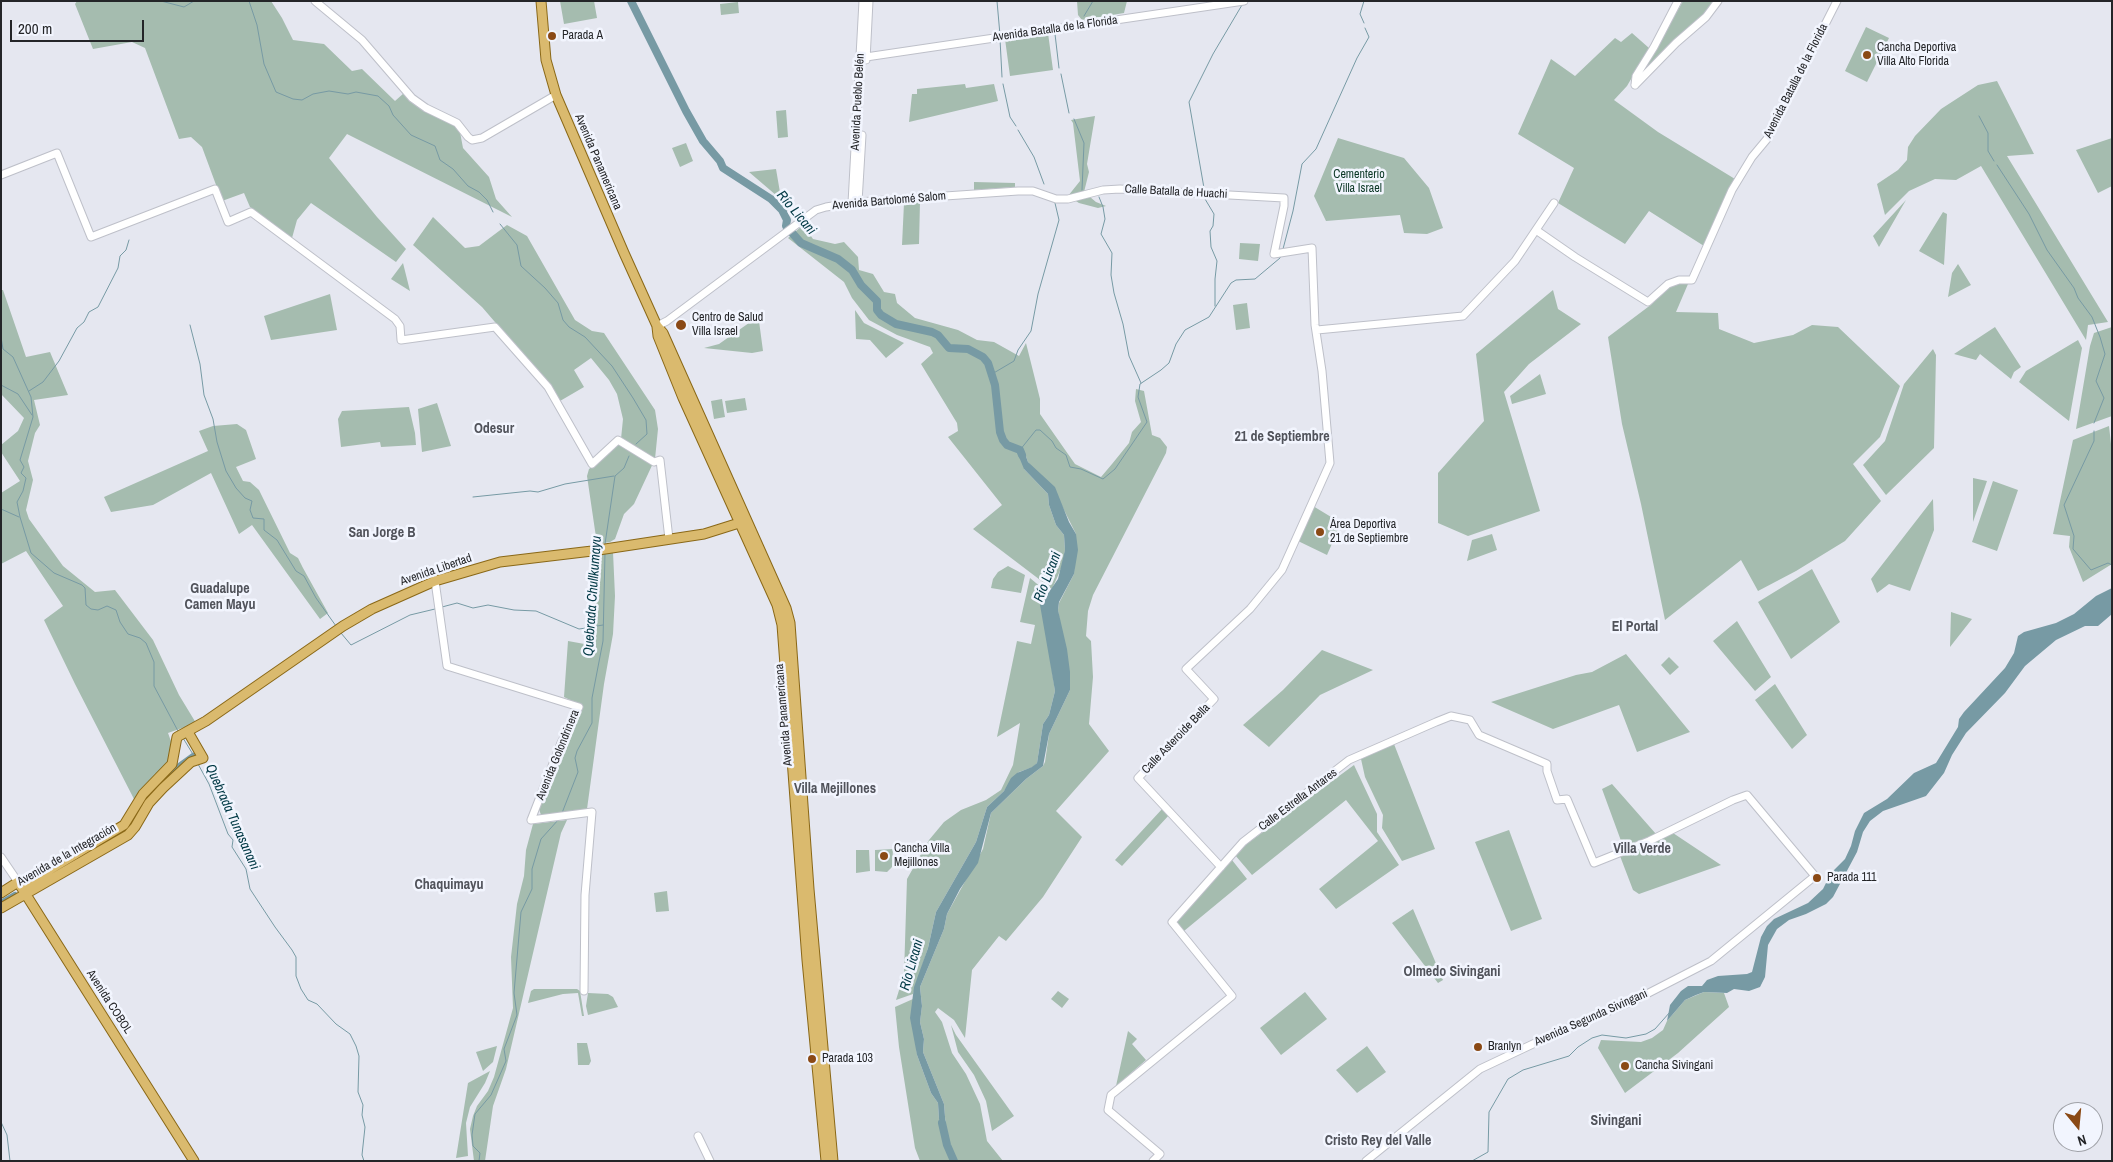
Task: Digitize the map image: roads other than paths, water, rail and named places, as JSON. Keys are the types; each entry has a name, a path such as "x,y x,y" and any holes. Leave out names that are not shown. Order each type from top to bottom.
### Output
{"main road":[{"name":"Avenida Panamericana","path":"541,1 546,60 556,95 657,326 658,336 680,389 741,520 777,605 782,625 807,960 826,1161"},
{"name":"Avenida Panamericana","path":"741,520 784,600 790,623 809,888 833,1161"},
{"name":"Avenida Libertad","path":"177,737 188,732 343,626 384,602 435,581 500,562 704,534 741,520"},
{"name":"Avenida de la Integración","path":"1,893 22,888 128,834 135,827 149,803 191,762 204,758 188,732"},
{"name":"Avenida de la Integración","path":"1,908 22,888 124,825 143,794 172,764 177,737"},
{"name":"Avenida COBOL","path":"22,888 194,1161"}],"street":[{"path":"315,1 362,40 412,98 458,123 472,140 482,138 556,95"},
{"name":"Avenida Pueblo Belén","path":"855,203 863,1"},
{"name":"Avenida Pueblo Belén","path":"855,203 869,1"},
{"name":"Avenida Batalla de la Florida","path":"866,57 1244,1"},
{"path":"1678,1 1654,47 1636,76 1635,85 1676,43 1706,17 1718,1"},
{"name":"Avenida Batalla de la Florida","path":"1536,230 1575,257 1648,302 1668,284 1678,280 1692,280 1732,190 1752,157 1767,139 1837,1"},
{"path":"1,175 57,153 91,237 215,189 228,222 251,212 395,320 400,326 401,340 496,327 548,387 592,464 618,440 654,462 660,460 669,539"},
{"name":"Calle Batalla de Huachi","path":"1068,198 1104,190 1120,189 1284,198 1279,253 1312,248 1317,330"},
{"name":"Avenida Bartolomé Salom","path":"657,326 667,321 816,210 855,203 1033,191 1056,199 1068,198"},
{"path":"1317,330 1462,316 1506,272 1554,203"},
{"name":"Calle Asteroide Bella","path":"1221,866 1138,778 1214,700 1186,669 1250,609 1282,570 1330,463 1317,330"},
{"name":"Avenida Golondrinera","path":"435,581 447,666 579,707 561,744 532,820 592,812 585,895 584,991"},
{"name":"Calle Estrella Antares","path":"1153,1161 1160,1154 1108,1110 1111,1095 1232,996 1172,922 1243,842 1349,760 1451,716 1470,720 1479,735 1546,764 1557,800 1567,799"},
{"name":"Avenida Segunda Sivingani","path":"1366,1161 1480,1070 1635,1000 1710,962 1815,876 1747,795 1649,841 1594,863 1567,799"},
{"name":"Avenida COBOL","path":"1,857 22,888"},
{"path":"698,1136 710,1161"}],"water":[{"name":"Río Licani","path":"1015,447 1024,451 1028,462 1055,487 1076,534 1078,550 1074,574 1059,602 1058,610 1067,649 1070,690 1049,734 1043,766 1026,779 991,813 978,863 960,889 947,914 944,929 920,987 922,1006 920,1022 924,1039 923,1052 944,1104 946,1129 943,1133 939,1119 938,1103 931,1093 917,1055 910,1018 914,987 928,948 936,912 976,842 987,807 1004,791 1011,778 1037,763 1043,724 1049,715 1055,691 1040,605 1058,579 1065,550 1064,535 1056,525 1049,505 1048,494 1024,469"},
{"path":"2112,588 2112,614 2098,626 2085,626 2056,640 2025,666 2005,693 1966,733 1952,755 1944,773 1926,796 1883,811 1870,821 1863,832 1857,852 1833,897 1826,904 1789,920 1777,929 1768,945 1765,977 1760,987 1749,991 1734,989 1727,993 1704,992 1685,1000 1667,1021 1670,1005 1681,991 1688,986 1702,986 1707,980 1718,976 1752,972 1761,937 1767,926 1774,919 1808,903 1823,889 1831,873 1845,859 1864,813 1887,799 1914,773 1936,763 1958,727 1959,719 1964,712 2005,668 2014,653 2018,636 2024,632 2056,623 2074,614 2096,596"}],"waterway":[{"name":"Quebrada Chullkumayu","path":"161,1 184,7 194,1"},
{"name":"Quebrada Chullkumayu","path":"249,1 257,25 264,64 276,92 293,99 302,100 313,94 329,91 348,94 356,92 378,96 389,106 393,115 411,135 435,146 440,160 453,169 468,186 479,192 487,200 493,212"},
{"name":"Río Licani","path":"631,1 686,111 703,141 720,161 723,168 771,199 782,210 787,220 786,226 801,243 838,259 852,270 861,285 877,301 877,310 881,315 896,324 932,332 938,335 949,348 968,349 983,357 988,363 995,385 1000,432 1003,440 1007,445 1020,450 1022,455"},
{"path":"997,1 1000,35"},
{"path":"1084,16 1093,1"},
{"path":"1364,1 1360,14 1364,23"},
{"path":"1204,188 1189,102 1213,54 1242,5"},
{"path":"1283,249 1302,164 1316,149 1357,58 1369,37 1365,28"},
{"path":"1055,34 1059,68"},
{"path":"1000,39 1002,77"},
{"path":"1061,74 1069,113"},
{"path":"1003,84 1010,117 1016,126"},
{"path":"1979,116 1988,133 1988,151 1994,161"},
{"path":"1074,119 1084,143 1082,190"},
{"path":"1018,130 1034,157 1044,184"},
{"path":"1997,165 2029,214 2047,250 2092,317 2100,337 2105,354 2096,381 2104,398 2094,423"},
{"path":"1099,197 1105,219 1101,234 1112,253 1111,275 1114,293 1123,324 1129,356 1141,383"},
{"path":"1205,199 1214,214 1213,226 1210,231 1211,247 1217,261 1215,306"},
{"path":"992,374 1014,361 1018,350 1031,331 1038,294 1059,220 1055,203"},
{"name":"Quebrada Chullkumayu","path":"500,224 517,245 521,266 558,303 563,320 569,327 585,337 612,366 633,398 646,420 647,434 636,444"},
{"path":"29,391 43,382 59,361 77,328 84,322 89,312 98,307 118,268 120,256 126,250 129,240"},
{"path":"1020,450 1036,430 1040,430 1052,441 1056,448 1066,455 1070,467 1081,469 1103,479 1115,469 1147,422 1138,397 1140,384 1169,363 1176,344 1185,330 1209,317 1231,283 1236,280 1255,279 1280,258 1281,255"},
{"path":"190,325 200,364 204,395 213,419 217,442 226,471 236,488 245,498 252,501 250,510 253,518 264,519 264,530 277,540 296,571 304,576 316,598 336,626"},
{"name":"Quebrada Tunasanani","path":"1,337 3,349 13,357 31,397 33,417 20,460 24,467 21,473 26,478 23,491 17,502 31,553 54,573 82,585 85,588 86,605 91,609 98,610 107,606 116,610 120,622 128,634 140,638 146,643 154,662 154,686 178,731"},
{"path":"1,385 18,394 32,415"},
{"path":"2094,431 2094,441 2064,505 2074,536 2073,549 2091,570 2108,563 2112,565"},
{"name":"Quebrada Chullkumayu","path":"605,544 615,476 624,468 629,456"},
{"path":"473,497 530,491 538,492 565,484 614,476"},
{"name":"Quebrada Tunasanani","path":"1,509 19,517"},
{"name":"Quebrada Chullkumayu","path":"562,813 578,772 575,758 577,751 592,723 592,698 603,641 605,553"},
{"path":"442,607 457,603 473,608 488,605 514,610 536,611 579,629 586,628"},
{"path":"341,633 351,645 410,615 435,609"},
{"path":"591,627 603,625"},
{"name":"Quebrada Tunasanani","path":"183,738 194,756"},
{"path":"136,817 155,788 175,768 193,755"},
{"name":"Quebrada Tunasanani","path":"198,764 209,784 228,834 233,840 232,847 246,869 250,889 296,957 296,976 301,989 308,1000 317,1004 336,1024 350,1034 356,1046 359,1056 358,1092 363,1105 362,1115 365,1127 362,1155 364,1161"},
{"name":"Quebrada Chullkumayu","path":"479,1161 480,1153 473,1146 472,1135 475,1114 491,1095 506,1061 504,1049 517,1015 514,993 521,912 532,889 532,869 541,839 559,819"},
{"path":"46,877 69,864"},
{"path":"1,902 15,894"},
{"path":"1472,1161 1488,1152 1489,1112 1508,1079 1523,1070 1569,1056 1578,1047 1592,1038 1602,1035 1626,1038 1646,1034 1655,1029 1670,1012"},
{"path":"1,1122 7,1135 10,1161"},
{"name":"Río Licani","path":"942,1123 947,1145 954,1161"}],"place":[{"name":"Parada A","path":"552,36"},
{"name":"Cancha Deportiva Villa Alto Florida","path":"1867,55"},
{"name":"Centro de Salud Villa Israel","path":"681,325"},
{"name":"Área Deportiva 21 de Septiembre","path":"1320,532"},
{"name":"Cancha Villa Mejillones","path":"884,856"},
{"name":"Parada 111","path":"1817,878"},
{"name":"Branlyn","path":"1478,1047"},
{"name":"Parada 103","path":"812,1059"},
{"name":"Cancha Sivingani","path":"1625,1066"}],"district":[{"name":"Odesur","path":"494,429"},
{"name":"21 de Septiembre","path":"1282,437"},
{"name":"San Jorge B","path":"382,533"},
{"name":"Guadalupe Camen Mayu","path":"220,598"},
{"name":"El Portal","path":"1635,627"},
{"name":"Villa Mejillones","path":"835,789"},
{"name":"Villa Verde","path":"1642,849"},
{"name":"Chaquimayu","path":"449,885"},
{"name":"Olmedo Sivingani","path":"1452,972"},
{"name":"Sivingani","path":"1616,1121"},
{"name":"Cristo Rey del Valle","path":"1378,1141"}],"park label":[{"name":"Cementerio Villa Israel","path":"1359,182"}]}
